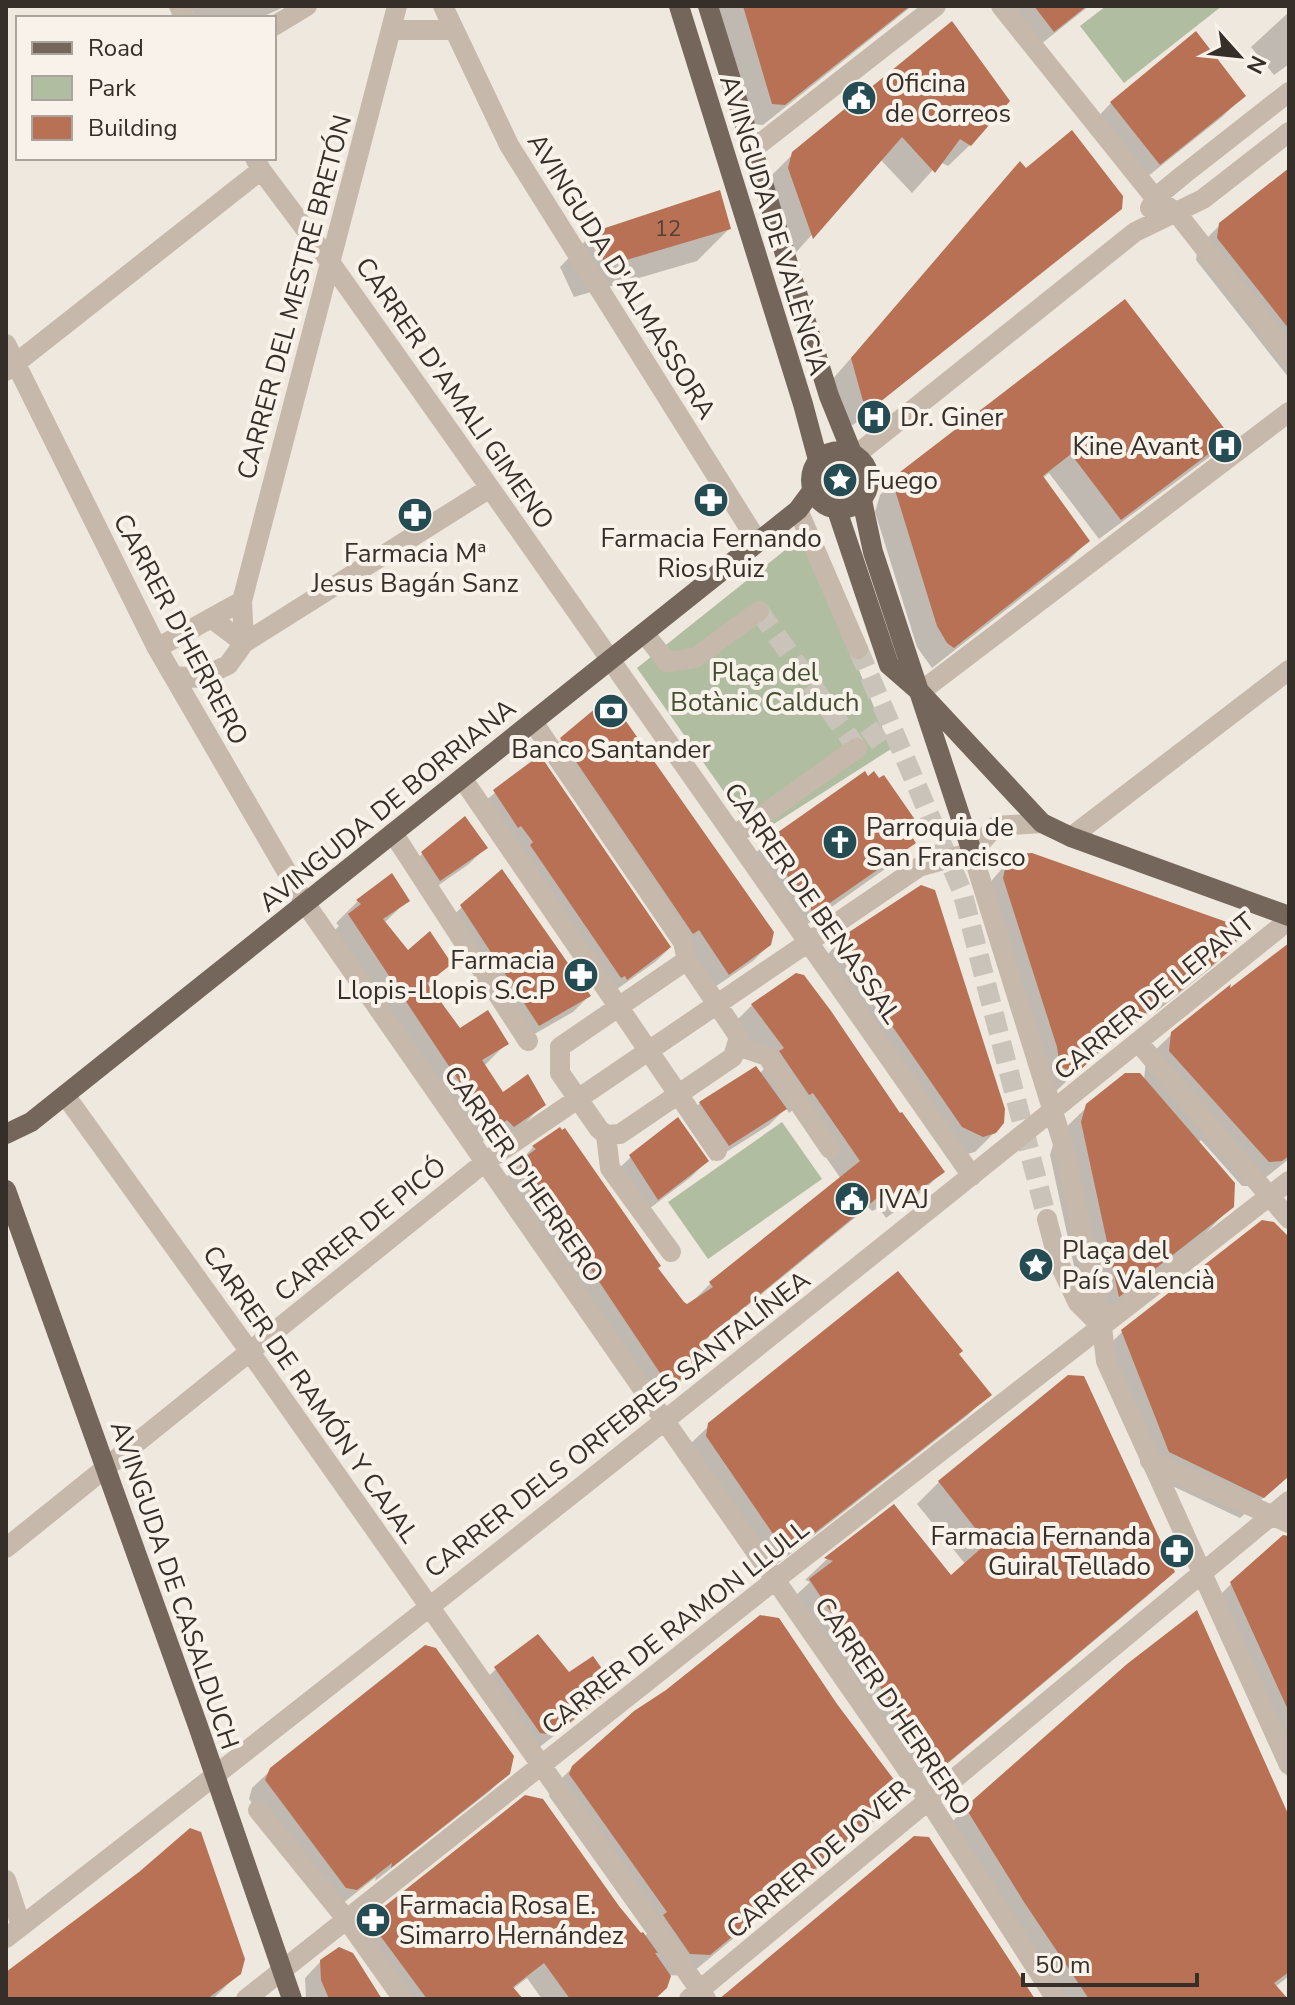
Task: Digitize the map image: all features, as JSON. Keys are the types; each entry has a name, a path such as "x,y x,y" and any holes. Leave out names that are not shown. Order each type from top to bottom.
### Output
{"main road":[{"name":"AVINGUDA DE VALÈNCIA","path":"679,6 818,460"},
{"name":"AVINGUDA DE VALÈNCIA","path":"708,6 829,396 854,454"},
{"path":"824,502 850,508 862,500 869,485 867,468 854,454 834,451 818,460 811,474 889,665 920,692 1042,823 1071,837 1289,918"},
{"path":"862,500 873,552 972,852"},
{"name":"AVINGUDA DE BORRIANA","path":"6,1134 31,1122 798,510 824,502"},
{"name":"AVINGUDA DE CASALDUCH","path":"6,1190 292,1999"}],"street":[{"path":"276,18 307,6"},
{"name":"CARRER DEL MESTRE BRETÓN","path":"244,643 242,601 397,6"},
{"name":"AVINGUDA D'ALMASSORA","path":"443,6 509,145 758,542"},
{"path":"753,149 936,6"},
{"path":"1001,6 1155,198 1176,212 1289,356"},
{"path":"391,30 454,30"},
{"path":"1135,232 1155,198 1289,92"},
{"path":"854,454 1135,232 1203,199 1289,132"},
{"path":"11,367 258,164"},
{"name":"CARRER D'AMALI GIMENO","path":"258,164 490,488 609,661"},
{"name":"CARRER D'HERRERO","path":"6,344 11,367 157,648 305,903 929,1801 1056,1999"},
{"path":"920,692 1289,412"},
{"path":"174,676 200,678 228,665 244,643 490,488"},
{"path":"798,510 858,649"},
{"path":"157,648 242,601"},
{"path":"644,633 667,662 695,658 759,611"},
{"path":"211,618 244,643"},
{"name":"CARRER DE BENASSAL","path":"609,661 735,835 972,1176"},
{"path":"1071,837 1289,670"},
{"path":"533,722 683,942 687,960 739,1037 733,1057 620,1134 606,1135"},
{"path":"735,835 857,748"},
{"path":"462,778 717,1151"},
{"path":"1042,823 996,826 972,852 1064,1147 1102,1327 1106,1361 1289,1765"},
{"path":"393,833 528,1041"},
{"name":"CARRER DE PICÓ","path":"6,1548 485,1162 919,867 972,852"},
{"name":"CARRER DE LEPANT","path":"1052,1112 1289,918"},
{"path":"671,1252 610,1168 606,1135 560,1073 558,1059 560,1047 687,960"},
{"path":"1138,1042 1289,1219"},
{"path":"738,1046 767,1056 830,1149"},
{"name":"CARRER DE RAMÓN Y CAJAL","path":"65,1095 541,1766 698,1996"},
{"name":"CARRER DELS ORFEBRES SANTALÍNEA","path":"14,1932 215,1777 1052,1112"},
{"name":"CARRER DE RAMON LLULL","path":"246,1999 775,1580 1289,1181"},
{"path":"1047,1219 1058,1261 1078,1303 1102,1327"},
{"path":"1150,1461 1281,1519"},
{"name":"CARRER DE JOVER","path":"698,1996 1202,1575 1281,1519 1289,1501"},
{"path":"258,1810 347,1920 403,1999"},
{"path":"6,1880 14,1932"}],"green space":[{"path":"1106,6 1222,6 1124,83 1080,26"},
{"name":"Plaça del Botànic Calduch","path":"804,535 891,749 755,836 637,668"},
{"path":"782,1122 822,1179 708,1259 668,1202"}],"building":[{"path":"743,6 910,6 785,105 772,104"},
{"path":"1034,6 1087,6 1054,32"},
{"path":"952,21 1010,101 971,146 960,139 935,173 902,137 813,239 788,168 792,152"},
{"path":"1196,31 1246,96 1160,165 1110,102"},
{"path":"1072,130 1123,196 1122,209 875,406 863,401 851,358 1020,161 1026,168"},
{"path":"1289,168 1289,329 1217,238 1219,223"},
{"path":"720,190 731,229 606,266 590,233"},
{"path":"1125,299 1231,437 1121,520 1071,454 1043,476 1090,541 954,648 947,643 937,626 895,490 900,472"},
{"path":"609,697 774,932 771,945 729,975 699,930 693,934 560,738"},
{"path":"540,755 671,947 627,980 625,976 621,978 530,845 533,842 521,826 518,828 493,790"},
{"name":"Parroquia de San Francisco","path":"865,771 868,776 874,771 879,778 884,775 916,821 906,828 916,843 814,914 764,842"},
{"path":"465,816 488,848 440,881 421,852"},
{"path":"1032,853 1238,926 1236,946 1175,995 1176,989 1120,1033 1077,1073 1060,1067 1057,1047 1003,878 1012,854"},
{"path":"502,869 591,996 539,1026 460,905"},
{"path":"392,873 410,901 383,919 408,950 430,931 452,964 427,983 460,1028 488,1010 509,1044 482,1060 503,1092 528,1074 546,1105 514,1127 507,1120 492,1131 348,914 361,904 356,900"},
{"path":"921,885 935,890 1005,1109 1004,1123 996,1133 983,1137 962,1127 886,1017 839,956 843,936"},
{"path":"1289,943 1289,1156 1282,1161 1269,1162 1169,1051 1171,1032"},
{"path":"796,973 804,975 831,1011 900,1113 945,1172 905,1200 898,1190 892,1194 888,1189 703,1341 715,1353 678,1381 666,1382 552,1211 520,1169 521,1160 536,1149 532,1146 560,1127 562,1130 565,1128 684,1302 687,1304 713,1287 709,1282 860,1161 813,1093 809,1095 779,1051 784,1048 751,1004"},
{"path":"756,1066 787,1109 729,1146 699,1102"},
{"path":"1125,1073 1140,1073 1235,1183 1234,1207 1119,1297 1081,1122 1086,1104"},
{"path":"678,1117 709,1161 658,1200 629,1155"},
{"path":"1262,1220 1274,1222 1289,1237 1289,1476 1264,1498 1169,1452 1121,1330"},
{"path":"898,1271 963,1351 959,1354 992,1395 794,1549 780,1544 706,1436 708,1423"},
{"path":"1068,1375 1084,1376 1175,1572 945,1765 929,1761 809,1579 833,1561 824,1558 894,1504 951,1575 987,1543 938,1481"},
{"path":"1283,1535 1289,1536 1289,1712 1230,1582"},
{"path":"1197,1610 1289,1816 1289,1972 1274,1983 1288,1999 1089,1999 965,1807 1127,1664"},
{"path":"760,1615 779,1618 837,1704 901,1789 898,1800 710,1955 690,1954 663,1915 667,1912 569,1774 572,1766 634,1711 666,1690"},
{"path":"538,1634 569,1672 593,1656 615,1687 554,1735 540,1733 494,1667"},
{"path":"425,1645 436,1648 514,1756 510,1774 391,1868 392,1863 357,1890 346,1888 265,1780 270,1768"},
{"path":"525,1795 543,1799 619,1906 658,1953 655,1953 671,1976 667,1988 655,1999 570,1999 544,1963 513,1987 523,1999 427,1999 376,1930 381,1909"},
{"path":"190,1828 201,1832 245,1959 241,1974 207,1999 6,1999 6,1972 139,1872"},
{"path":"914,1836 929,1837 1035,1999 719,1999"},
{"path":"339,1947 353,1953 382,1999 329,1999 321,1980 320,1960"}],"tunnel":[{"path":"759,611 857,748 890,724"},
{"path":"858,649 962,891 1047,1219"}],"place":[{"name":"Oficina de Correos","path":"859,98"},
{"name":"Dr. Giner","path":"874,417"},
{"name":"Kine Avant","path":"1225,446"},
{"name":"Fuego","path":"840,480"},
{"name":"Farmacia Fernando Rios Ruiz","path":"711,500"},
{"name":"Farmacia Mª Jesus Bagán Sanz","path":"415,515"},
{"name":"Banco Santander","path":"611,711"},
{"name":"Parroquia de San Francisco","path":"840,842"},
{"name":"Farmacia Llopis-Llopis S.C.P","path":"581,975"},
{"name":"IVAJ","path":"852,1199"},
{"name":"Plaça del País Valencià","path":"1036,1265"},
{"name":"Farmacia Fernanda Guiral Tellado","path":"1177,1551"},
{"name":"Farmacia Rosa E. Simarro Hernández","path":"373,1920"}]}
